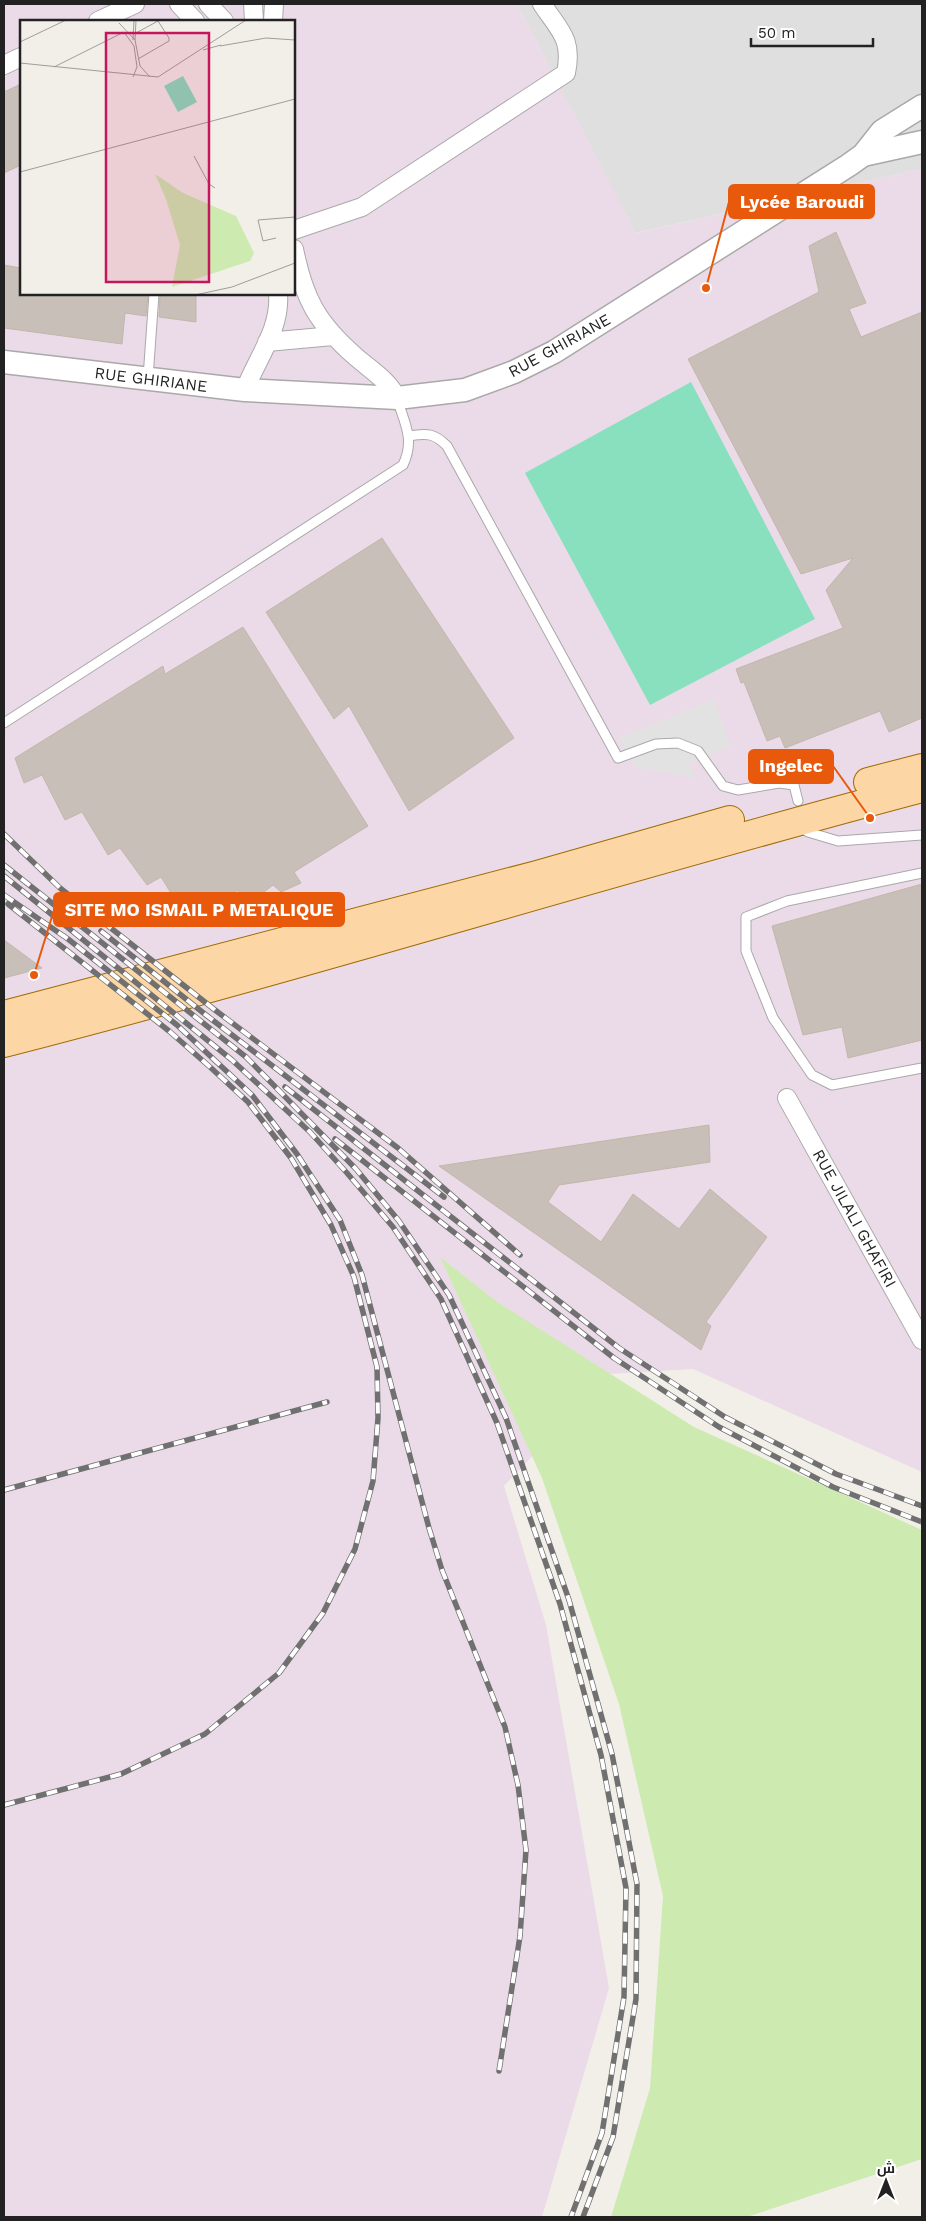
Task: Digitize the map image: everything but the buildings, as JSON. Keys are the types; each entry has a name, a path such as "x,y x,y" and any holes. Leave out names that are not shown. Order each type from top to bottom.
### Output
{"main road":[{"path":"4,1043 350,948 796,812 922,768"},
{"path":"4,1015 499,885 796,812 922,788"}],"street":[{"path":"100,20 135,4"},
{"path":"179,4 194,20"},
{"path":"208,4 223,20"},
{"path":"253,4 254,20"},
{"path":"273,20 274,4"},
{"path":"295,230 362,207 566,73 568,44 542,4"},
{"path":"4,65 20,57"},
{"name":"RUE GHIRIANE","path":"4,362 245,390 397,398 464,390 514,372 546,356 863,155 882,131 922,106"},
{"name":"RUE GHIRIANE","path":"863,155 920,145"},
{"path":"295,254 303,290 311,306 333,336 378,374 397,398"},
{"path":"245,390 277,318 278,295"},
{"path":"267,342 333,336"},
{"name":"RUE JILALI GHAFIRI","path":"788,1098 922,1340"}],"lane":[{"path":"148,378 154,295"},
{"path":"4,724 402,465 409,451 409,436 397,398"},
{"path":"409,436 429,432 440,438 448,446 618,758 656,744 678,743 698,751 723,786 738,790 780,783 794,785 796,812 808,832 838,841 922,835"},
{"path":"922,873 788,901 746,917 746,951 773,1018 812,1075 832,1085 922,1068"}],"shaded area":[{"path":"4,4 517,4 636,233 922,169 922,1472 693,1369 610,1374 504,1486 546,1625 609,1988 542,2217 4,2217"},
{"path":"517,4 922,4 922,169 635,233"},
{"path":"714,699 731,746 688,764 696,778 636,767 617,739"}],"green space":[{"path":"691,382 815,619 650,705 525,473"},
{"path":"440,1257 496,1301 694,1427 922,1530 922,2159 747,2217 611,2217 650,2088 663,1896 619,1704 542,1478"}],"railway":[{"path":"4,834 60,888 215,1010 398,1148 520,1255"},
{"path":"4,865 246,1057 356,1169 399,1221 449,1295 506,1418 569,1600 612,1754 637,1884 636,1999 613,2137 583,2217"},
{"path":"4,876 232,1060 310,1132 347,1173 393,1227 441,1299 497,1423 560,1604 601,1755 626,1888 624,1997 602,2133 571,2217"},
{"path":"4,895 68,939 177,1025 252,1095 297,1154 340,1220 362,1275 429,1528 442,1570 505,1727 518,1785 526,1850 520,1936 499,2071"},
{"path":"4,1805 121,1774 205,1734 279,1673 323,1613 355,1549 373,1481 378,1418 377,1367 354,1277 331,1225 291,1158 248,1102 210,1067 169,1031 8,904"},
{"path":"101,931 206,1015 444,1197"},
{"path":"285,1087 619,1348 725,1417 836,1474 922,1506"},
{"path":"335,1139 614,1358 719,1427 833,1487 922,1522"},
{"path":"4,1490 327,1402"}],"place":[{"name":"Lycée Baroudi","path":"706,288"},
{"name":"Ingelec","path":"870,818"},
{"name":"SITE MO ISMAIL P METALIQUE","path":"34,975"}]}
